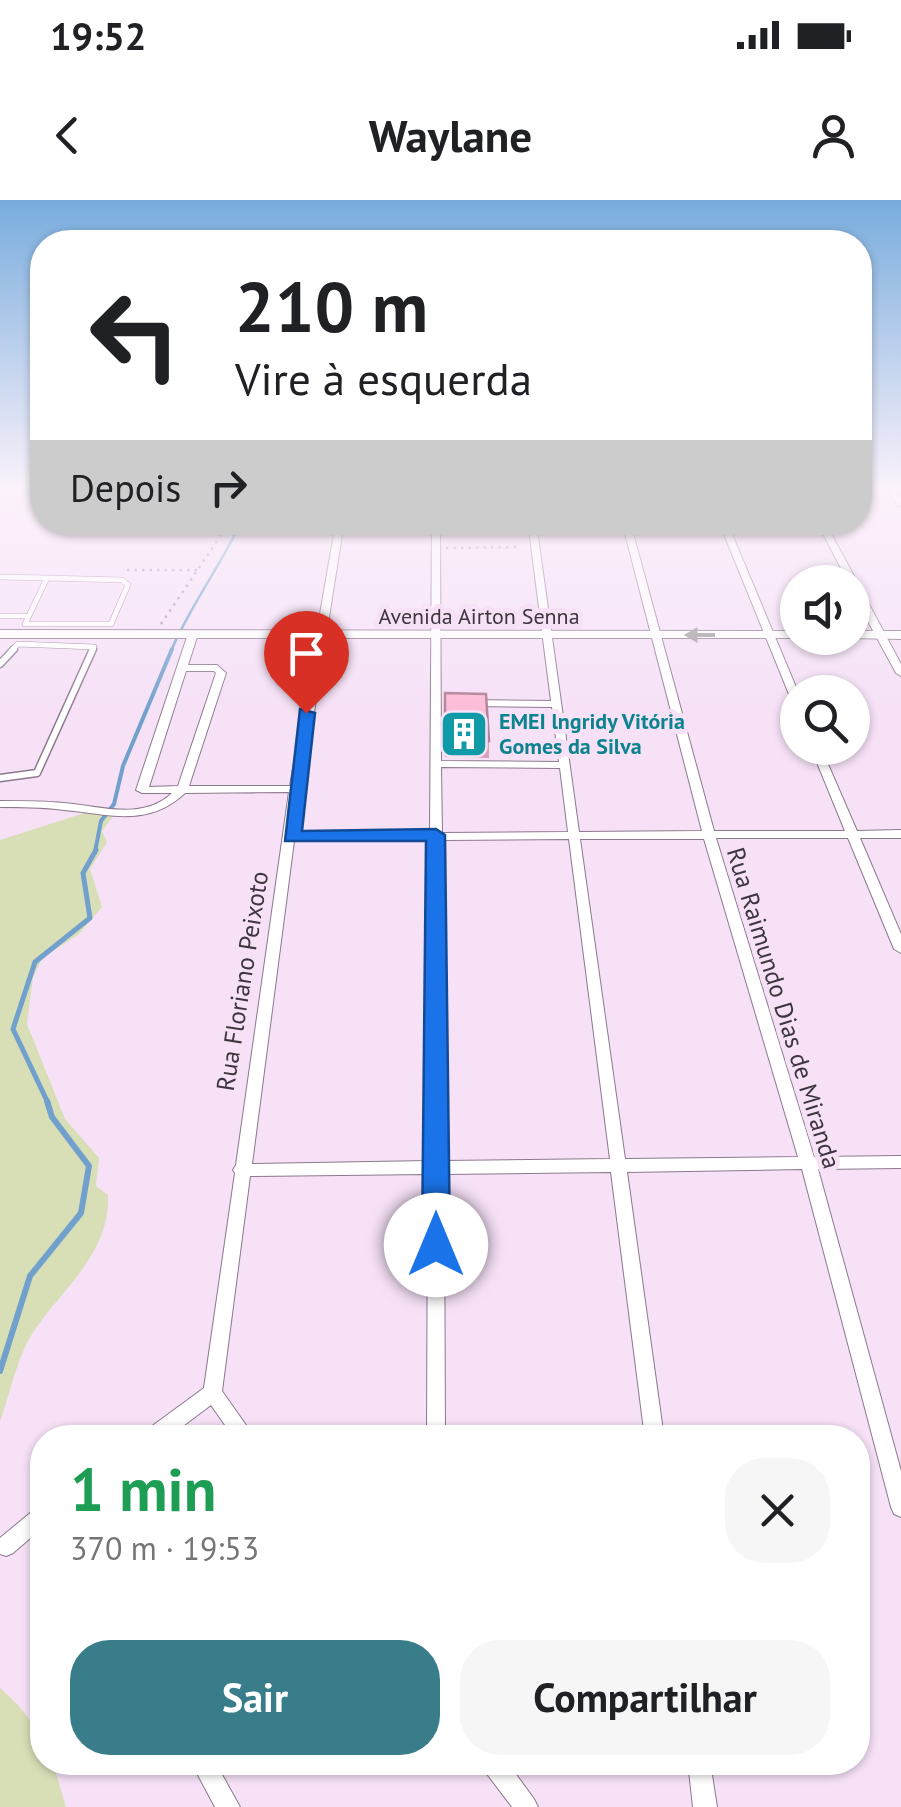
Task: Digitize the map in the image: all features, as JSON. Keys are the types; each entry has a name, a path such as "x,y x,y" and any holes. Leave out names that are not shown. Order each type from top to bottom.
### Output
{"street":[{"name":"Rua Floriano Peixoto","path":"213,1393 241,1170 292,837 294,789 332,564"},
{"path":"436,564 436,1425"},
{"path":"537,564 653,1425"},
{"name":"Rua Raimundo Dias de Miranda","path":"638,564 709,835 808,1163 901,1506"},
{"path":"739,564 786,675"},
{"path":"870,616 901,673"},
{"name":"Avenida Airton Senna","path":"0,634 780,635"},
{"path":"870,635 901,634"},
{"path":"189,637 142,790 294,789"},
{"path":"0,804 137,814 174,800 182,790 221,673 214,668 182,668"},
{"path":"435,703 556,704"},
{"path":"436,764 564,765"},
{"path":"823,765 901,949"},
{"path":"292,837 901,834"},
{"path":"241,1170 901,1162"},
{"path":"169,1425 213,1393 236,1425"},
{"path":"6,1546 30,1526"},
{"path":"210,1775 228,1807"},
{"path":"502,1775 526,1807"},
{"path":"701,1775 705,1807"}],"lane":[{"path":"0,578 46,578 122,580 128,585 114,621 108,625 31,625 24,622 46,578"},
{"path":"0,616 26,616"},
{"path":"0,664 3,653 24,644 94,647 37,773 0,778"}],"path":[{"path":"157,637 190,577 204,564"}],"green space":[{"path":"97,809 115,814 102,831 107,842 90,869 102,907 78,935 43,957 33,977 27,1024 65,1119 99,1158 96,1186 108,1195 107,1216 93,1253 32,1334 0,1421 0,840"},
{"path":"0,1688 30,1721 30,1775 57,1775 66,1807 0,1807"}],"building":[{"path":"445,693 486,694 489,741 445,740"}],"waterway":[{"path":"171,651 219,564"},
{"path":"95,852 101,821 114,804 123,766 172,649"},
{"path":"48,1103 13,1029 35,962 90,918 83,873 95,852"},
{"path":"0,1371 30,1276 81,1213 89,1166 52,1117 47,1101"}],"place":[{"name":"EMEI lngridy Vitória Gomes da Silva","path":"464,734"}],"route":[{"path":"306,713 294,789 292,837 436,835 436,1245"}]}
